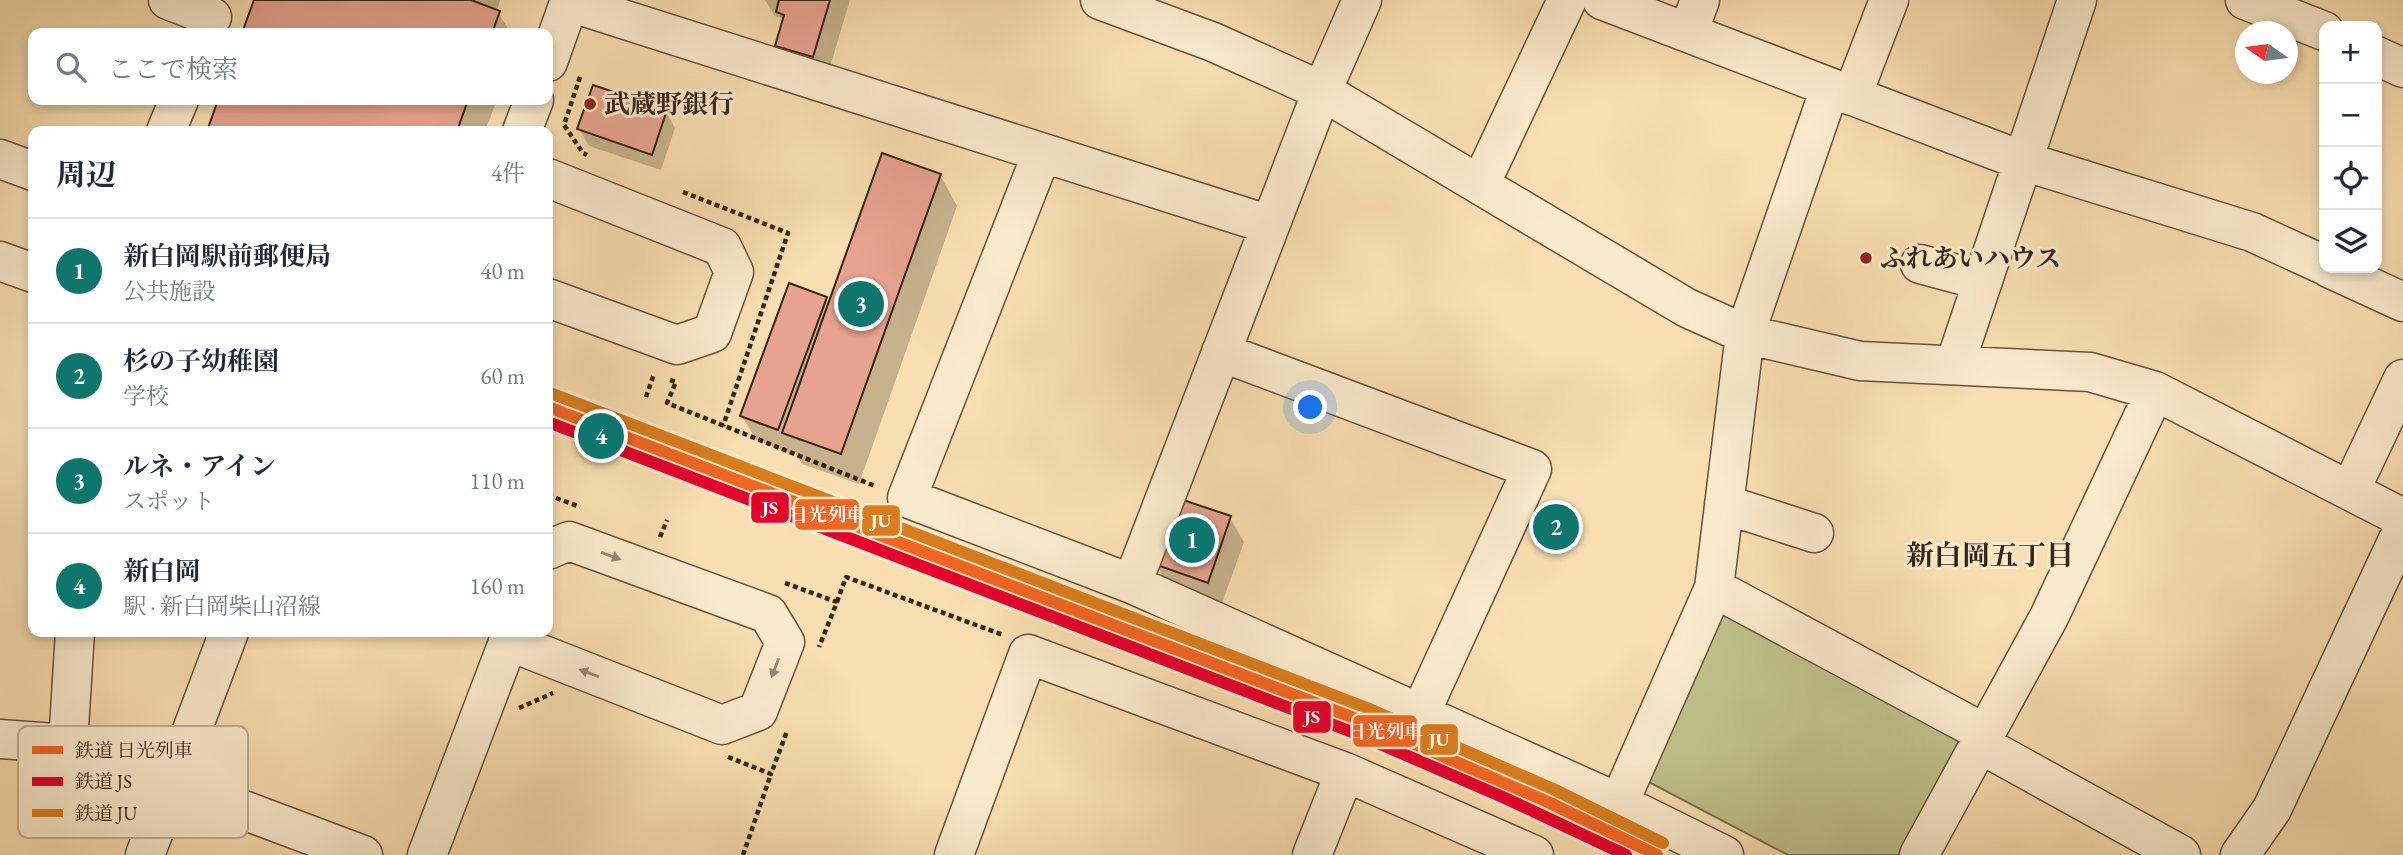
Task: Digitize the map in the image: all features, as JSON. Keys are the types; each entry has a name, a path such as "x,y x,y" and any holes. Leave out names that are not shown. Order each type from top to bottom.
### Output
{"street":[{"path":"168,0 212,17"},
{"path":"1100,0 1213,42 1322,91 1687,308 1745,334 1860,361 2090,372 2155,391 2403,518"},
{"path":"1132,584 1322,91 1362,0"},
{"path":"1480,185 1567,0"},
{"path":"1602,0 1694,16 1841,92 2023,161 2252,232 2319,263"},
{"path":"1619,803 1714,588 1745,334 1841,92 1889,0"},
{"path":"1955,365 2077,0"},
{"path":"2245,0 2319,29"},
{"path":"553,48 570,1 1270,225"},
{"path":"2382,58 2403,68"},
{"path":"168,126 177,105"},
{"path":"525,126 532,105"},
{"path":"1042,153 907,498 1132,584 1421,712 1619,803 1724,855"},
{"path":"0,159 28,170"},
{"path":"553,180 722,247 734,272 712,333 677,345 553,300"},
{"path":"0,261 28,271"},
{"path":"1920,264 1983,282"},
{"path":"2340,273 2403,302"},
{"path":"1221,352 1532,469 1421,712"},
{"path":"2350,491 2403,379"},
{"path":"1919,855 2049,617 2155,391"},
{"path":"1724,503 1814,533"},
{"path":"2240,855 2272,808 2403,529"},
{"path":"512,637 722,724 758,711 785,642 768,614 569,541 553,548"},
{"path":"1714,588 1983,739 2181,855"},
{"path":"69,726 75,637"},
{"path":"194,726 227,637"},
{"path":"428,855 510,637"},
{"path":"954,855 1028,654 1345,772 1534,855"},
{"path":"0,739 18,740"},
{"path":"1312,855 1345,772"},
{"path":"248,812 363,855"},
{"path":"145,855 152,838"}],"path":[{"path":"643,369 676,382 667,404 907,498"},
{"path":"646,397 654,374"},
{"path":"660,537 667,520"},
{"path":"836,602 846,577 1019,641 1028,654"},
{"path":"743,855 771,774"}],"green space":[{"path":"1722,606 1969,736 1900,855 1788,855 1643,779"}],"building":[{"path":"254,0 471,0 500,11 494,28 244,28"},
{"path":"779,0 830,0 813,57 775,46 784,15 776,12"},
{"path":"593,85 667,110 652,155 577,129"},
{"path":"216,105 466,105 459,126 209,126"},
{"path":"882,153 941,174 841,454 782,433"},
{"path":"789,283 827,297 778,430 740,416"},
{"path":"1177,498 1231,516 1208,583 1154,564"}],"rail line":[{"name":"JU","path":"553,394 1367,708 1553,789 1663,843"},
{"name":"日光列車","path":"553,409 1362,721 1548,802 1657,855"},
{"name":"JS","path":"553,424 1357,734 1505,798 1626,855"}],"place":[{"name":"武蔵野銀行","path":"590,104"},
{"name":"ふれあいハウス","path":"1866,258"},
{"name":"ルネ・アイン","path":"861,304"},
{"name":"新白岡","path":"601,436"},
{"name":"杉の子幼稚園","path":"1556,527"},
{"name":"新白岡駅前郵便局","path":"1192,540"}],"district":[{"name":"新白岡五丁目","path":"1990,555"}]}
